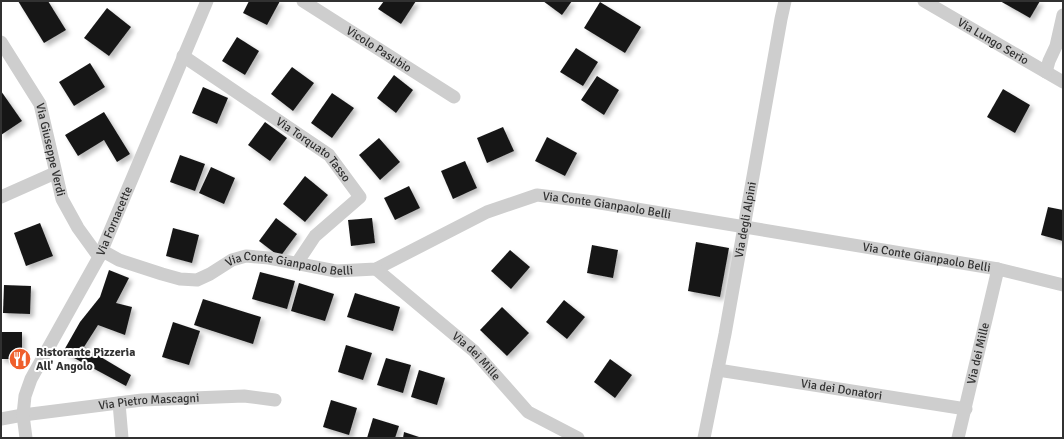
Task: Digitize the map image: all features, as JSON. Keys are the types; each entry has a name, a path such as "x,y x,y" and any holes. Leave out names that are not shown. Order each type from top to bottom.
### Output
{"street":[{"name":"Via Fornacette","path":"26,438 23,415 25,396 31,379 100,254 207,1"},
{"name":"Vicolo Pasubio","path":"303,1 454,97"},
{"name":"Via degli Alpini","path":"704,438 718,370 779,26 785,1"},
{"name":"Via Lungo Serio","path":"924,1 1063,82"},
{"path":"1046,72 1056,46 1063,15"},
{"name":"Via Giuseppe Verdi","path":"1,42 40,104 62,199 78,228 100,254"},
{"name":"Via Torquato Tasso","path":"183,56 328,155 360,197 314,236 297,264"},
{"path":"1,197 55,173"},
{"name":"Via Conte Gianpaolo Belli","path":"100,254 180,279 197,280 210,274 232,260 246,256 336,271 376,268 487,212 537,195 594,202 998,269 1063,285"},
{"name":"Via dei Mille","path":"376,268 474,351 528,412 578,438"},
{"name":"Via dei Mille","path":"958,438 998,269"},
{"name":"Via dei Donatori","path":"718,370 966,409"},
{"name":"Via Pietro Mascagni","path":"23,415 142,400 244,396 275,400"},
{"path":"119,403 122,438"},
{"path":"1,419 23,415"}],"building":[{"path":"18,1 48,1 66,30 44,43"},
{"path":"249,1 280,1 267,25 243,13"},
{"path":"384,1 416,1 401,24 378,9"},
{"path":"543,1 572,1 562,15"},
{"path":"1000,1 1040,1 1030,18"},
{"path":"600,2 641,27 625,53 584,28"},
{"path":"107,8 131,27 109,56 84,38"},
{"path":"237,37 259,51 245,75 222,61"},
{"path":"576,48 598,62 583,86 560,72"},
{"path":"90,63 105,87 74,106 59,82"},
{"path":"292,67 314,83 293,111 271,94"},
{"path":"394,75 413,90 396,113 377,98"},
{"path":"597,76 619,90 604,115 581,100"},
{"path":"203,87 228,98 217,124 192,113"},
{"path":"1003,89 1030,105 1015,133 987,117"},
{"path":"1,91 22,121 1,135"},
{"path":"332,93 354,108 332,138 311,123"},
{"path":"104,112 130,154 117,162 104,140 78,156 65,135"},
{"path":"265,122 287,138 270,161 248,145"},
{"path":"503,127 514,151 487,163 477,138"},
{"path":"547,137 577,153 565,176 535,161"},
{"path":"379,138 400,162 380,180 359,155"},
{"path":"180,155 205,164 195,191 170,182"},
{"path":"465,161 477,188 453,199 441,171"},
{"path":"211,167 235,178 224,204 199,193"},
{"path":"305,176 328,195 305,222 283,204"},
{"path":"409,186 420,208 395,220 384,198"},
{"path":"1048,207 1063,210 1063,241 1041,235"},
{"path":"276,218 297,234 280,257 259,241"},
{"path":"372,218 375,243 351,246 348,220"},
{"path":"40,223 53,256 26,266 14,233"},
{"path":"173,228 199,235 192,263 166,256"},
{"path":"696,242 729,248 720,297 688,291"},
{"path":"592,245 618,250 613,278 587,273"},
{"path":"510,250 530,267 511,289 491,271"},
{"path":"109,270 129,278 116,303 132,307 125,335 98,325 84,347 131,375 126,386 63,352 80,322 100,297"},
{"path":"260,272 295,281 287,309 252,299"},
{"path":"299,283 334,294 325,321 291,311"},
{"path":"4,285 31,286 30,314 3,313"},
{"path":"355,293 400,307 393,331 347,317"},
{"path":"203,299 261,317 253,344 194,325"},
{"path":"564,300 585,317 567,339 546,322"},
{"path":"502,307 529,333 507,356 480,330"},
{"path":"173,322 200,331 189,365 162,357"},
{"path":"1,332 22,332 22,359 1,359"},
{"path":"346,345 372,353 363,380 338,372"},
{"path":"386,358 411,365 403,393 377,385"},
{"path":"610,359 632,375 615,398 594,382"},
{"path":"419,370 445,378 437,405 411,397"},
{"path":"331,400 357,408 349,435 323,427"},
{"path":"373,418 399,426 395,438 367,438"},
{"path":"404,432 422,438 403,438"}],"place":[{"name":"Ristorante Pizzeria All' Angolo","path":"20,359"}]}
